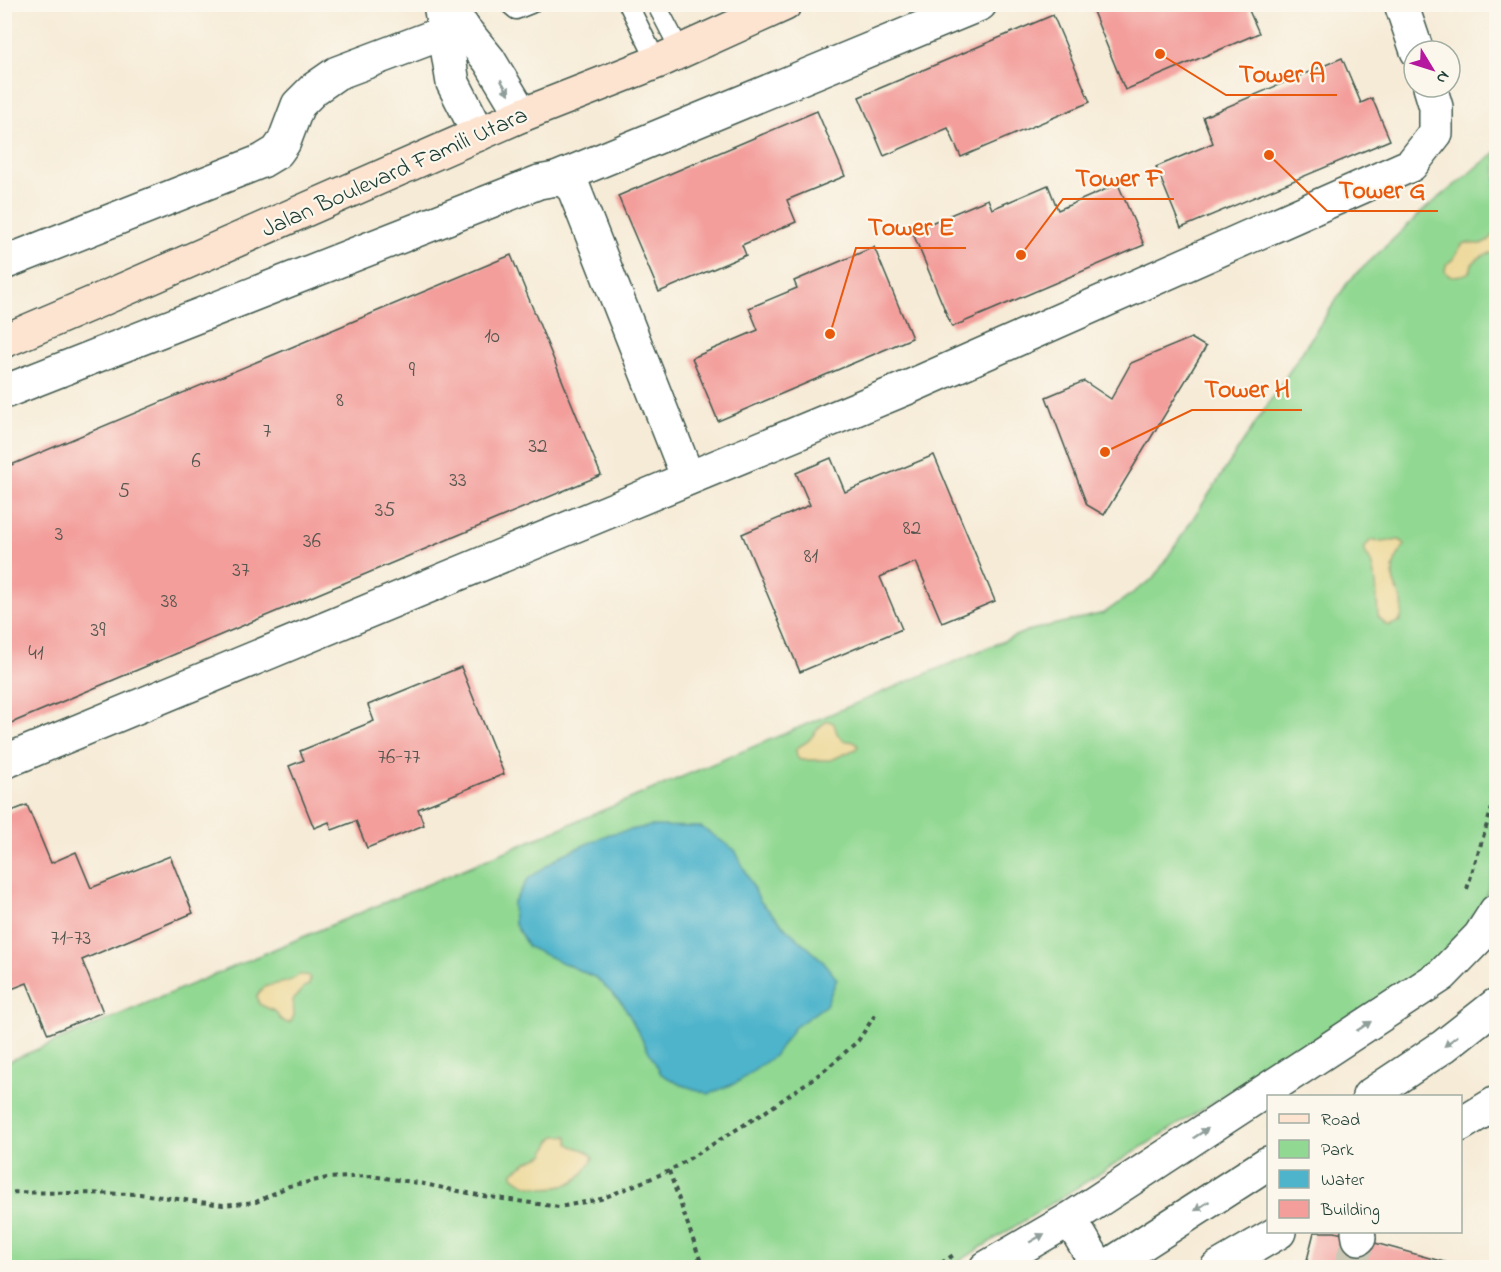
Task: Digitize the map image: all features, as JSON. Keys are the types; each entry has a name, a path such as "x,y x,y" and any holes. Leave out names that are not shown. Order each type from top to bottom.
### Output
{"street":[{"name":"Jalan Boulevard Famili Utara","path":"4,341 522,115 669,57 785,4"},
{"path":"4,392 539,182 556,179 980,4"},
{"path":"1401,4 1413,39"},
{"path":"447,17 489,60 522,115"},
{"path":"447,17 453,83 479,134"},
{"path":"4,263 262,161 281,147 298,105 314,89 337,73 447,17"},
{"path":"4,762 909,387 1411,165 1436,133 1437,107 1434,99"},
{"path":"556,179 566,181 574,189 688,478"},
{"path":"975,1258 1071,1219 1442,975 1491,930"},
{"path":"1371,1095 1444,1047 1497,1005"},
{"path":"1462,1124 1497,1103"},
{"path":"1105,1268 1267,1164"},
{"path":"1071,1219 1099,1268"},
{"path":"1216,1268 1277,1233"}],"lane":[{"path":"509,4 516,10 531,4"},
{"path":"628,4 669,57"},
{"path":"656,4 669,57"}],"path":[{"path":"1466,894 1497,795"},
{"path":"4,1192 140,1194 223,1205 256,1202 289,1186 327,1178 371,1176 483,1196 559,1206 601,1198 669,1171 765,1112 825,1070 858,1041 876,1012"},
{"path":"669,1171 703,1268"},
{"path":"934,1268 975,1258"}],"green space":[{"path":"1496,152 1496,859 1486,898 1441,960 950,1267 5,1268 5,1063 1027,631 1104,613 1154,578 1348,282 1425,209"}],"sand":[{"path":"1496,232 1496,252 1478,258 1467,273 1449,276 1445,271 1446,265 1464,243 1485,243"},
{"path":"1374,540 1381,542 1400,540 1405,545 1393,567 1393,578 1401,599 1402,612 1400,621 1389,626 1378,616 1376,583 1371,562 1365,552 1365,547"},
{"path":"828,721 834,724 838,735 844,741 852,741 858,746 856,749 831,760 800,760 796,749"},
{"path":"299,975 307,975 310,978 309,985 304,987 293,1000 294,1015 291,1022 287,1023 280,1019 276,1012 259,1004 257,996 266,987 288,982"},
{"path":"556,1136 568,1136 569,1144 587,1151 593,1157 579,1178 569,1184 544,1188 519,1181 513,1176 513,1172 529,1161 544,1155"}],"water":[{"path":"651,826 701,827 735,850 760,901 821,959 837,979 826,1005 794,1028 774,1056 738,1082 709,1094 679,1084 661,1074 623,1004 596,978 528,947 514,923 513,903 528,879 562,855 609,834"}],"building":[{"path":"1090,4 1252,4 1247,6 1259,33 1125,90"},
{"path":"1053,15 1090,102 961,157 948,128 884,156 859,97"},
{"path":"1342,58 1361,103 1372,98 1390,140 1181,228 1156,167 1213,143 1203,117"},
{"path":"817,111 845,176 787,200 796,222 742,245 746,255 659,292 618,196"},
{"path":"1118,184 1144,245 952,327 912,231 988,199 992,209 1048,185 1058,210"},
{"path":"874,247 912,338 718,421 692,358 758,330 749,308 797,288 794,281"},
{"path":"511,255 601,475 4,726 4,468"},
{"path":"1191,338 1206,347 1104,515 1087,505 1046,397 1084,381 1111,399 1131,363"},
{"path":"934,455 995,601 942,623 916,562 880,577 902,629 800,672 742,534 810,505 796,473 831,458 845,492"},
{"path":"461,667 504,774 418,809 424,825 367,848 356,821 332,830 329,822 314,828 289,766 304,760 300,751 374,721 368,705"},
{"path":"27,805 51,863 76,852 91,888 170,856 193,913 82,960 103,1012 48,1034 27,983 4,992 4,814"},
{"path":"1314,1233 1339,1233 1466,1268 1305,1268"}],"tunnel":[{"path":"1350,1268 1359,1238"}],"place":[{"name":"Tower A","path":"1160,54"},
{"name":"Tower G","path":"1269,155"},
{"name":"Tower F","path":"1021,255"},
{"name":"Tower E","path":"830,334"},
{"name":"Tower H","path":"1105,452"}]}
